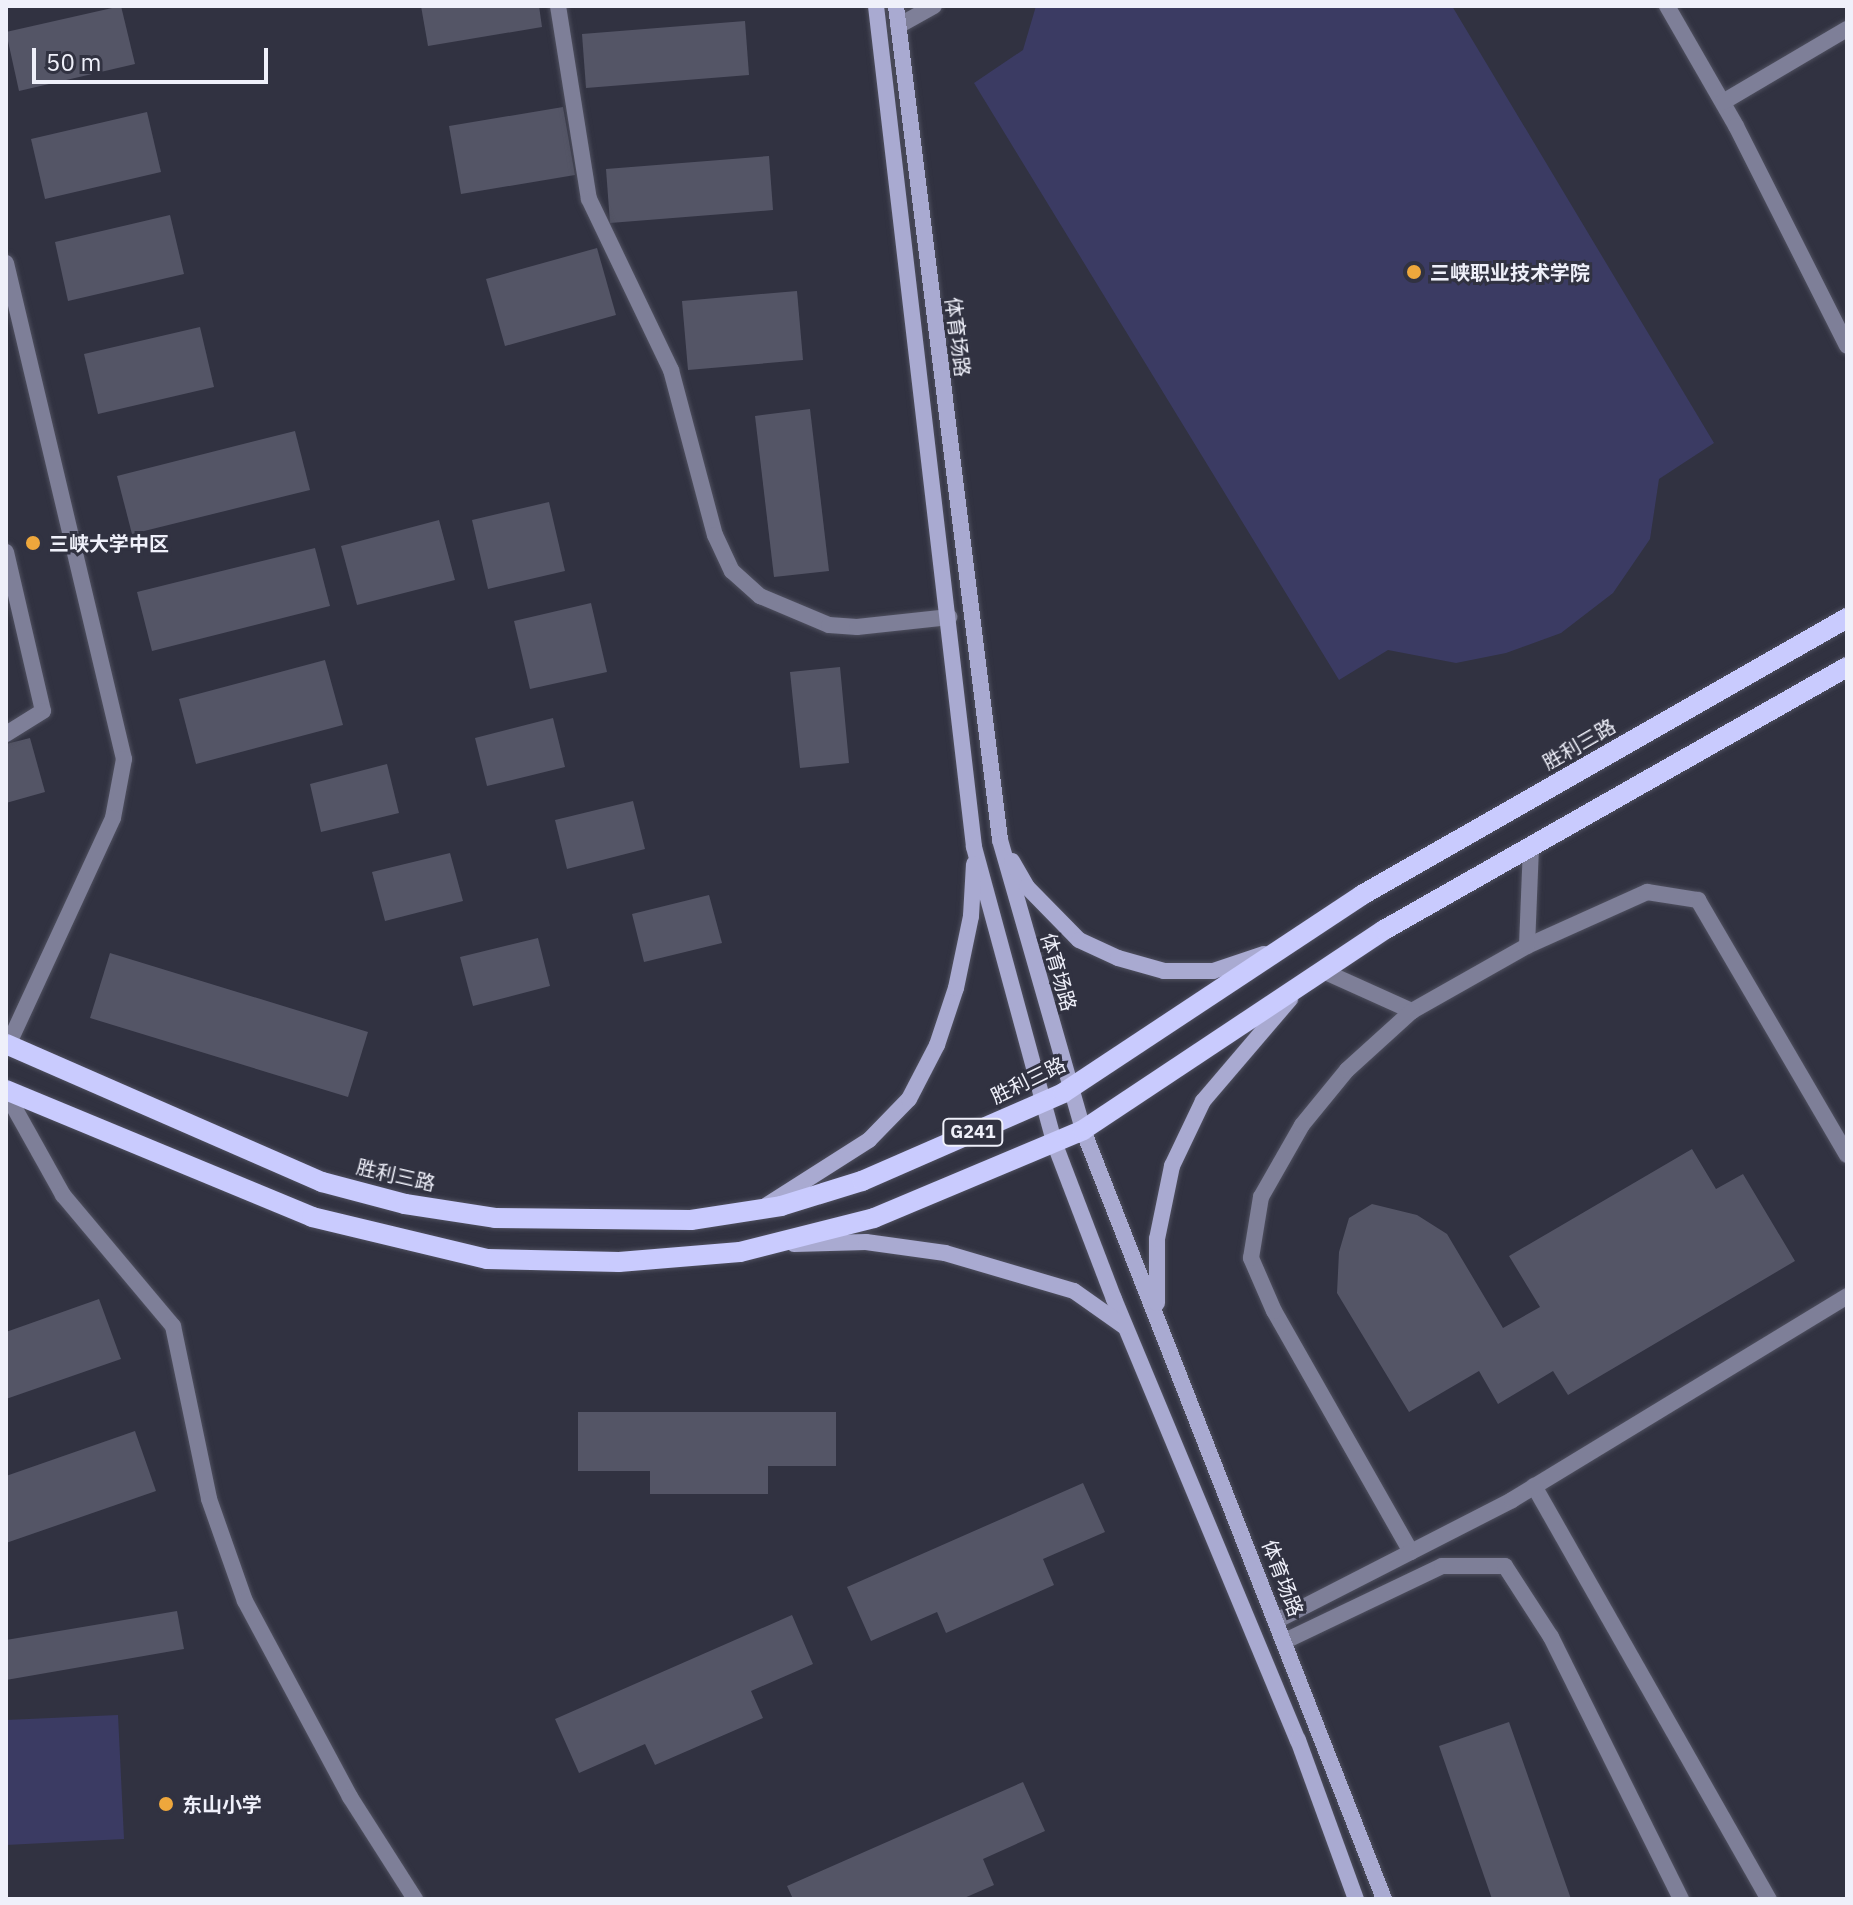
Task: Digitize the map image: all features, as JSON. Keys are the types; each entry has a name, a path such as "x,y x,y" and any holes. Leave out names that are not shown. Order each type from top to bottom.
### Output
{"main road":[{"name":"体育场路","path":"876,6 974,847 1054,1142 1126,1328 1298,1740 1356,1899"},
{"name":"体育场路","path":"896,6 1000,840 1083,1130 1278,1620 1384,1899"},
{"name":"胜利三路","path":"7,1045 322,1182 405,1204 510,1219 691,1220 759,1209 862,1181 1072,1087 1362,895 1847,618"},
{"name":"G241","path":"6,1091 312,1217 487,1259 619,1262 740,1252 874,1218 1083,1130 1323,971 1531,847 1847,667"},
{"path":"1000,840 1045,907 1079,940 1118,958 1164,971 1213,971 1284,947"},
{"path":"759,1209 856,1149 909,1099 937,1045 956,988 971,916 974,847"},
{"path":"1157,1313 1157,1239 1172,1166 1203,1101 1305,983"},
{"path":"772,1244 866,1242 945,1253 1074,1291 1126,1328"}],"street":[{"path":"558,6 589,199 671,370 715,535 732,571 760,596 829,625 949,617"},
{"path":"898,26 934,6"},
{"path":"1667,6 1723,102 1847,346"},
{"path":"1723,102 1847,29"},
{"path":"6,263 124,759 113,818 7,1045"},
{"path":"6,552 43,711 6,734"},
{"path":"1527,946 1531,847"},
{"path":"1411,1552 1274,1311 1251,1258 1261,1197 1302,1125 1347,1070 1412,1011 1527,946 1647,892 1698,900 1847,1155"},
{"path":"1323,971 1412,1011"},
{"path":"6,1091 63,1195 173,1326 209,1499 245,1601 350,1797 415,1899"},
{"path":"1278,1620 1534,1486 1847,1296"},
{"path":"1534,1486 1769,1899"},
{"path":"1285,1641 1442,1566 1505,1566 1551,1637 1681,1899"}],"shaded area":[{"path":"1036,6 1452,6 1714,443 1659,479 1650,539 1613,593 1561,633 1506,653 1456,663 1388,650 1339,680 974,83 1023,50"},
{"path":"118,1715 124,1839 6,1845 6,1720"}],"building":[{"path":"121,6 135,64 19,91 6,32"},
{"path":"421,6 539,6 542,27 428,46"},
{"path":"745,21 749,75 586,88 582,34"},
{"path":"563,107 575,175 461,194 449,126"},
{"path":"147,112 161,172 45,199 31,139"},
{"path":"769,156 773,210 610,223 606,169"},
{"path":"170,215 184,274 68,301 55,242"},
{"path":"597,248 616,315 505,346 486,279"},
{"path":"797,291 803,360 688,370 682,301"},
{"path":"200,327 214,387 98,414 84,354"},
{"path":"810,409 829,571 774,577 755,416"},
{"path":"295,431 310,490 132,534 117,476"},
{"path":"549,502 565,571 488,589 472,520"},
{"path":"439,520 455,580 357,605 341,546"},
{"path":"315,548 330,606 152,651 137,592"},
{"path":"591,603 607,672 530,689 514,621"},
{"path":"325,660 343,725 196,764 179,699"},
{"path":"840,667 849,763 800,768 790,672"},
{"path":"553,718 565,767 487,786 475,738"},
{"path":"30,738 45,792 6,803 6,744"},
{"path":"387,764 399,813 321,832 310,784"},
{"path":"633,801 645,849 567,869 555,820"},
{"path":"450,853 463,901 385,921 372,872"},
{"path":"709,895 722,943 644,962 632,914"},
{"path":"538,938 550,986 473,1006 460,957"},
{"path":"110,953 368,1032 348,1097 90,1018"},
{"path":"1692,1149 1716,1189 1743,1174 1795,1261 1568,1395 1553,1371 1498,1404 1479,1371 1409,1412 1337,1293 1339,1252 1349,1218 1372,1204 1417,1215 1447,1234 1503,1328 1540,1307 1509,1256"},
{"path":"99,1299 121,1359 6,1399 6,1332"},
{"path":"578,1412 836,1412 836,1466 768,1466 768,1494 650,1494 650,1471 578,1471"},
{"path":"135,1431 156,1491 6,1543 6,1476"},
{"path":"1083,1483 1105,1532 1043,1559 1054,1585 946,1633 937,1612 871,1641 847,1587"},
{"path":"177,1611 184,1649 6,1680 6,1640"},
{"path":"792,1615 813,1664 751,1691 763,1718 655,1765 645,1744 579,1773 555,1719"},
{"path":"1509,1722 1571,1899 1492,1899 1439,1746"},
{"path":"1023,1782 1045,1831 983,1859 994,1885 962,1899 793,1899 787,1886"}],"place":[{"name":"三峡职业技术学院","path":"1414,272"},
{"name":"三峡大学中区","path":"33,543"},
{"name":"东山小学","path":"166,1804"}]}
